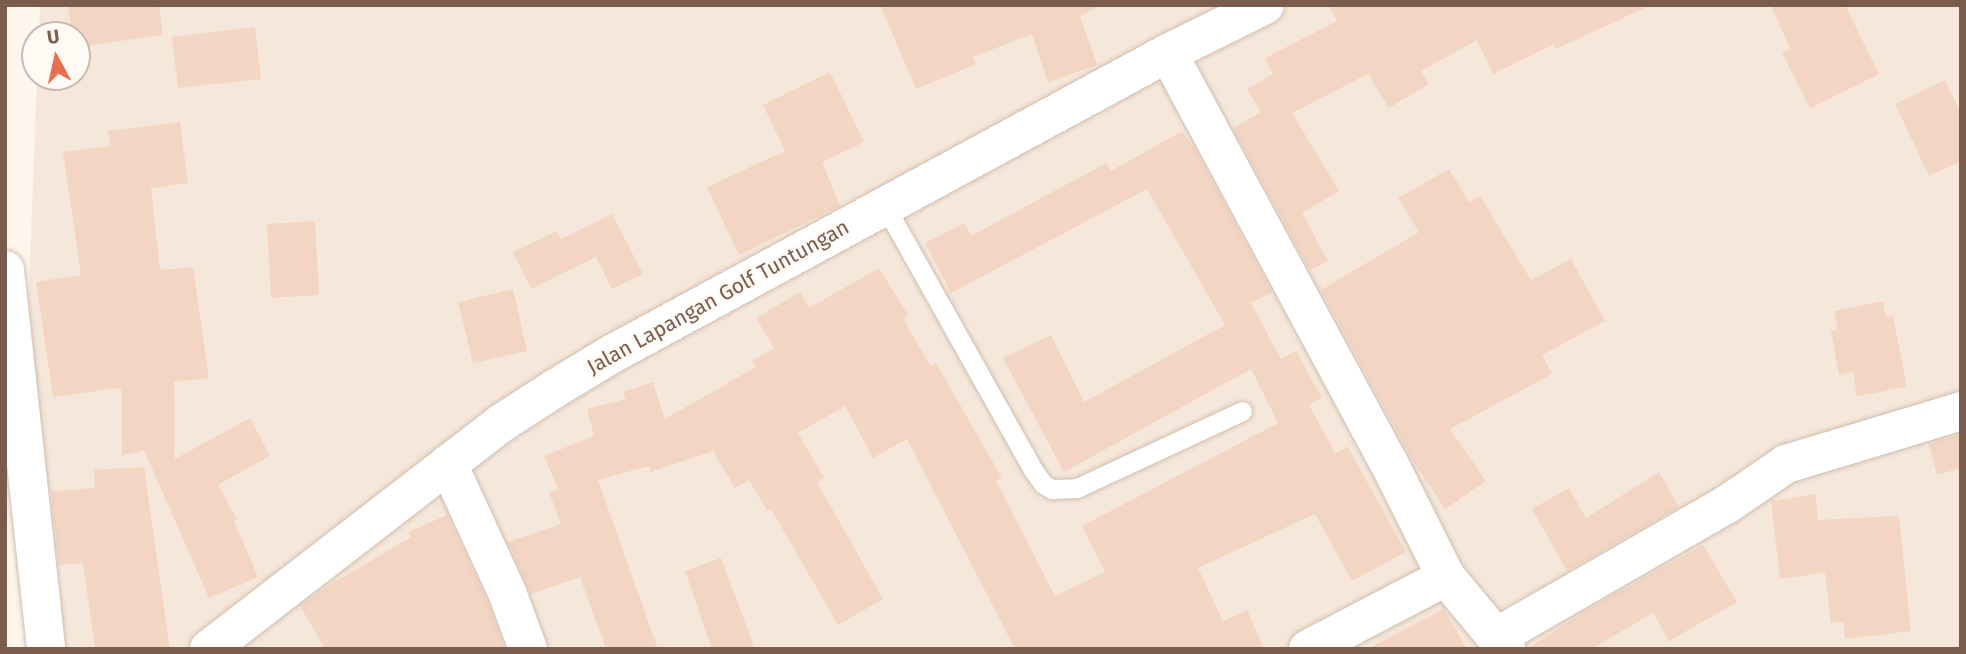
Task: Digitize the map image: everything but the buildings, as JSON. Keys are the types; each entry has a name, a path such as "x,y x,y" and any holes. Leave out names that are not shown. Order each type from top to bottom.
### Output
{"street":[{"name":"Jalan Lapangan Golf Tuntungan","path":"209,649 500,424 612,354 1168,52 1265,5"},
{"path":"1168,52 1388,461 1446,577 1502,643 1726,505 1786,464 1961,411"},
{"path":"5,270 46,649"},
{"path":"449,464 507,592 528,649"},
{"path":"1308,649 1446,577"}],"lane":[{"path":"885,206 1043,484 1052,489 1077,488 1242,411"}],"shaded area":[{"path":"40,5 1961,5 1961,649 64,649 28,315 36,91 91,91 91,21 39,21"}]}
